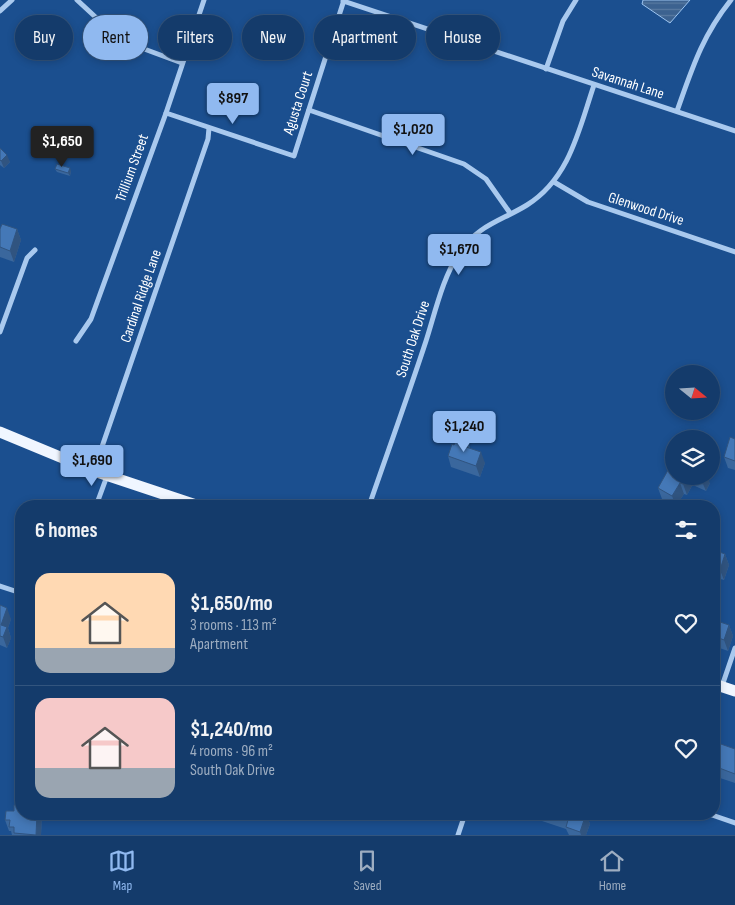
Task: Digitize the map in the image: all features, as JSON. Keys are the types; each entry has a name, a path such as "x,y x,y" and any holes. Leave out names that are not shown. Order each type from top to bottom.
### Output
{"main road":[{"path":"0,432 94,471 181,500"},
{"path":"720,686 735,691"}],"street":[{"path":"0,11 12,0"},
{"path":"77,0 116,36 128,43 182,63"},
{"name":"Trillium Street","path":"76,341 91,319 166,113 204,0"},
{"path":"546,69 563,21 576,0"},
{"name":"Savannah Lane","path":"344,1 735,131"},
{"name":"Agusta Court","path":"210,128 294,156 344,1"},
{"path":"677,111 701,46 718,16 732,2"},
{"name":"South Oak Drive","path":"371,500 446,279 458,254 471,236 528,204 554,182 569,158 594,85"},
{"path":"308,110 464,164 486,179 510,213"},
{"path":"166,113 210,128"},
{"name":"Cardinal Ridge Lane","path":"94,471 208,139 210,128"},
{"name":"Glenwood Drive","path":"554,182 588,202 735,252"},
{"path":"0,332 27,258 35,250"},
{"path":"98,500 107,475"},
{"path":"0,586 15,591"},
{"path":"720,681 735,648"},
{"path":"720,818 735,823"},
{"path":"458,835 462,820"}],"water":[{"path":"643,0 690,0 670,23 642,4"}],"building":[{"path":"0,148 7,155 1,161 0,160"},
{"path":"57,164 70,168 68,173 55,169"},
{"path":"2,224 17,229 10,251 0,247 0,229"},
{"path":"730,437 735,439 735,461 724,457"},
{"path":"457,438 468,442 466,447 481,452 476,466 448,456 452,444 454,445"},
{"path":"665,476 665,485 679,485 672,496 658,488"},
{"path":"720,552 725,554 720,570"},
{"path":"0,605 7,608 1,625 7,627 3,637 0,636"},
{"path":"720,622 729,625 724,640 720,638"},
{"path":"720,744 735,749 735,774 720,768"},
{"path":"15,805 15,820 37,820 36,835 14,833 14,827 9,827 10,820 5,820 6,811 14,811"},
{"path":"568,820 584,820 580,832 566,827"}]}
